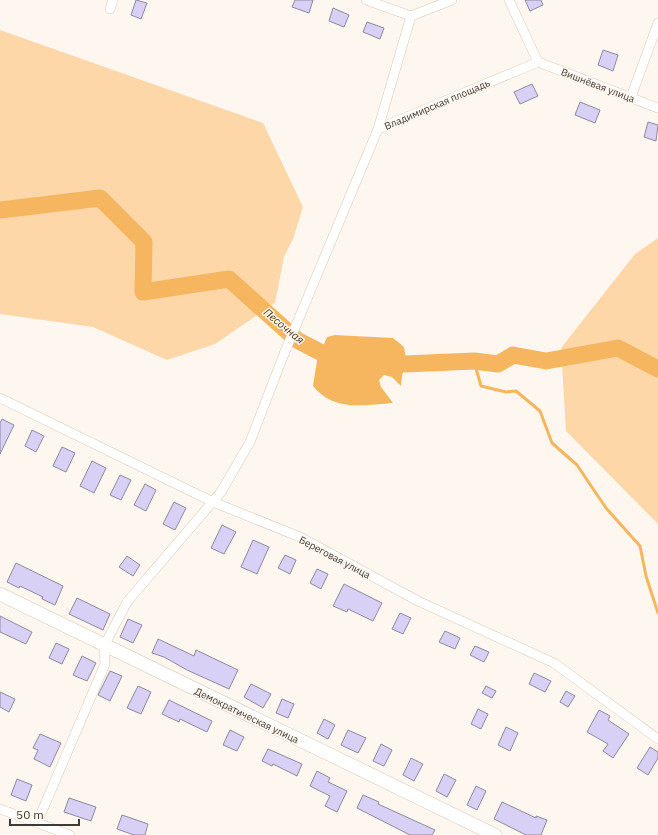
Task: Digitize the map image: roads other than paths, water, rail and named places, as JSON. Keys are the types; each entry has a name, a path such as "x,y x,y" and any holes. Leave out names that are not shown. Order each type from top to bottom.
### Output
{"street":[{"path":"366,0 411,16 452,0"},
{"path":"509,0 538,62"},
{"name":"Владимирская площадь","path":"378,129 411,16"},
{"path":"631,97 658,23"},
{"name":"Владимирская площадь","path":"378,129 538,62"},
{"name":"Вишнёвая улица","path":"538,62 658,108"},
{"path":"37,822 106,664 104,646 127,602 221,492 250,442 378,129"},
{"name":"Береговая улица","path":"0,398 213,502 300,537 418,601 554,663 658,739"},
{"name":"Демократическая улица","path":"0,594 104,646 495,835"},
{"path":"0,809 70,835"}],"waterway":[{"name":"Песочная","path":"0,210 100,198 144,242 143,292 229,279 297,340 341,363"},
{"name":"Песочная","path":"381,365 474,361 498,364 513,355 546,361 618,348 658,369"},
{"path":"474,361 481,386 506,392 516,391 540,411 552,443 577,465 606,508 640,546 646,576 658,613"}]}
